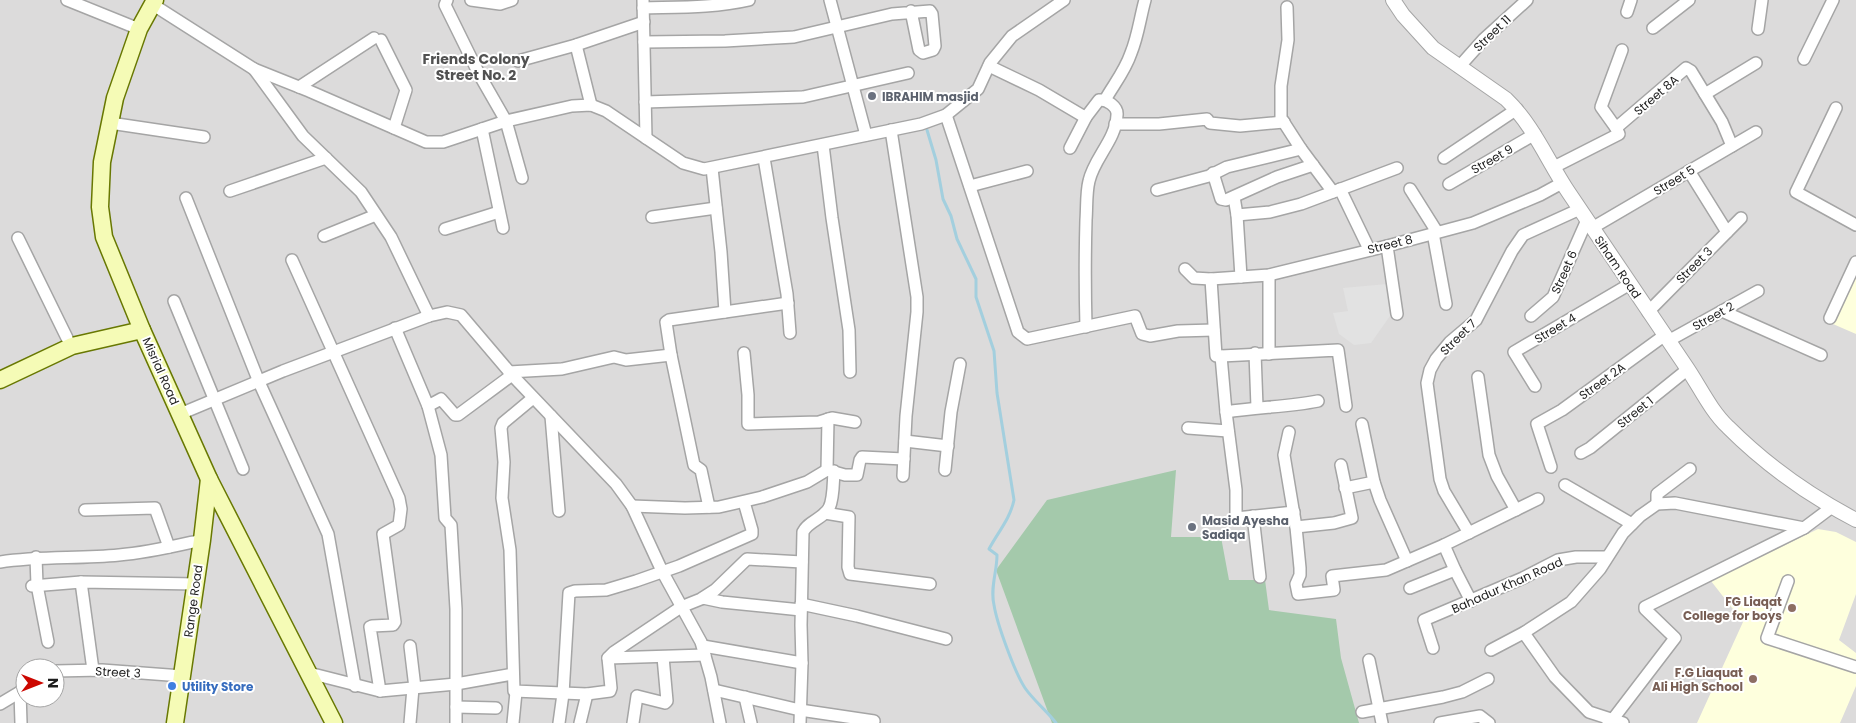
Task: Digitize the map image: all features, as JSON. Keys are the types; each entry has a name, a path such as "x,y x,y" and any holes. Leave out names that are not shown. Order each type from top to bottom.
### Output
{"main road":[{"name":"Misrial Road","path":"153,2 140,30 115,98 102,162 100,207 104,237 142,330 209,479 334,723"},
{"path":"0,380 72,346 142,330"},
{"name":"Range Road","path":"175,723 196,584 209,479"}],"street":[{"path":"67,0 140,30"},
{"path":"447,0 445,4 463,42 506,121 522,178"},
{"path":"471,0 500,4 512,0"},
{"path":"646,138 643,4 705,6 733,4 749,0"},
{"path":"830,0 866,136"},
{"path":"153,2 254,69 426,142 443,142 506,121 572,106 592,105 606,111 683,163 704,170 921,124 946,115 978,89 990,66 1012,36 1064,0"},
{"path":"1105,100 1120,77 1131,53 1145,0"},
{"name":"Siham Road","path":"1393,0 1403,15 1433,48 1506,99 1517,109 1534,134 1562,183 1727,427 1784,475 1832,507 1856,520"},
{"name":"Street 11","path":"1459,67 1484,39 1527,0"},
{"path":"1627,12 1631,0"},
{"path":"1653,28 1689,0"},
{"path":"1758,29 1762,0"},
{"path":"1804,59 1833,0"},
{"path":"1287,7 1288,40 1280,102 1281,118 1300,149 1336,190 1369,250"},
{"path":"644,42 794,36 911,11"},
{"path":"518,60 576,45 644,22"},
{"path":"300,87 377,39 406,90 394,128"},
{"path":"576,45 592,105"},
{"path":"1616,128 1601,107 1622,50"},
{"path":"1705,94 1756,64"},
{"path":"990,66 1086,116"},
{"name":"Street 8A","path":"1554,168 1619,134 1616,128 1686,68 1691,71 1722,122 1732,146"},
{"path":"254,69 303,136 361,192 391,237 429,316"},
{"path":"645,102 790,98 818,95 908,73"},
{"path":"1070,148 1086,116 1100,100 1105,100 1116,109 1118,112 1115,124 1106,147 1093,169 1088,184 1085,268 1086,327"},
{"path":"1836,108 1796,192 1856,225"},
{"path":"1444,158 1517,109"},
{"path":"946,115 1018,332 1027,339 1135,316 1142,334 1150,336 1178,331 1214,330"},
{"path":"1115,124 1159,124 1207,119 1210,123 1240,126 1284,122"},
{"path":"110,123 204,138"},
{"path":"482,129 502,228"},
{"path":"891,130 917,297 903,476"},
{"name":"Street 5","path":"1587,219 1689,171 1756,132"},
{"name":"Street 9","path":"1449,184 1534,134"},
{"path":"823,145 832,218 850,330 850,372"},
{"path":"1157,190 1209,176 1227,167 1300,149"},
{"path":"230,190 326,158"},
{"path":"764,158 788,303 790,332"},
{"path":"1213,174 1221,199 1226,200 1277,177 1313,165"},
{"path":"712,168 726,312"},
{"path":"1237,215 1270,212 1288,208 1397,168"},
{"path":"970,186 1027,171"},
{"path":"1689,171 1727,232"},
{"name":"Street 8","path":"1211,279 1269,275 1473,223 1540,195 1562,183"},
{"path":"1410,189 1435,232 1446,304"},
{"path":"1234,197 1241,277"},
{"path":"186,198 259,382 328,534 355,686"},
{"path":"652,217 716,208"},
{"path":"445,229 499,212"},
{"path":"324,236 376,215"},
{"name":"Street 3","path":"1648,312 1741,218"},
{"name":"Street 6","path":"1532,316 1553,298 1587,219"},
{"name":"Street 7","path":"1469,533 1444,490 1440,479 1427,383 1430,370 1450,342 1476,320 1523,235 1587,219"},
{"path":"18,238 67,338"},
{"path":"1387,246 1397,314"},
{"path":"292,260 399,498 401,509 399,525 383,534 395,622 393,625 370,627 380,692"},
{"path":"1830,318 1856,262"},
{"path":"1185,269 1194,278 1211,279 1216,356 1338,350 1346,406"},
{"path":"1269,275 1269,354"},
{"name":"Street 4","path":"1534,386 1514,352 1630,284"},
{"name":"Street 2","path":"1667,338 1758,291"},
{"path":"174,301 243,469"},
{"path":"710,508 701,470 694,465 671,355 667,321 788,303"},
{"path":"1722,311 1821,354"},
{"path":"180,414 395,328 447,312 460,315 533,398 616,484 632,506 662,571 704,651 720,723"},
{"path":"395,328 428,406 441,455 445,518 451,525 456,609 456,723"},
{"name":"Street 2A","path":"1551,467 1537,424 1562,410 1667,338"},
{"path":"744,353 748,395 748,424 819,422 834,418 855,422"},
{"path":"1255,353 1257,407"},
{"path":"428,406 440,399 455,415 458,415 511,374 562,369 614,357 626,360 671,355"},
{"path":"1221,356 1236,490 1236,518 1294,512"},
{"path":"945,470 951,412 960,364"},
{"name":"Street 1","path":"1581,453 1590,448 1688,369"},
{"path":"1478,377 1491,461 1516,510"},
{"path":"513,723 516,692 513,689 510,550 502,498 504,462 502,428 503,423 533,398"},
{"path":"1226,412 1257,407 1294,406 1318,401"},
{"path":"551,416 559,512"},
{"path":"800,723 803,532 805,528 825,513 831,501 828,419"},
{"path":"1362,424 1374,482 1407,561"},
{"path":"1188,428 1228,430"},
{"path":"1289,432 1284,455 1296,527 1300,568 1300,575 1296,584 1298,594 1334,590 1332,576 1386,570 1444,545 1538,499"},
{"path":"905,441 948,446"},
{"path":"632,506 710,508 744,502 807,482 830,471 845,475 857,475 862,457 904,459"},
{"path":"1296,527 1334,523 1352,518 1341,465"},
{"path":"1657,504 1657,494 1690,469"},
{"path":"1345,488 1374,482"},
{"path":"1565,485 1632,524"},
{"path":"559,723 563,694 569,593 575,590 606,590 679,566 752,534 744,502"},
{"path":"1491,650 1525,632 1571,602 1600,569 1623,533 1657,504 1676,503 1804,528"},
{"path":"1525,632 1555,677 1589,712 1615,722 1675,638 1645,607 1804,528 1832,507"},
{"path":"85,510 155,508 169,547"},
{"path":"825,513 850,517 848,567 850,574 930,584"},
{"path":"1253,516 1260,577"},
{"path":"0,562 36,557 120,555 202,540"},
{"path":"1444,545 1471,601"},
{"path":"36,557 34,586 48,642"},
{"name":"Bahadur Khan Road","path":"1433,648 1424,620 1471,601 1558,560 1606,557"},
{"path":"608,658 681,607 703,598 715,590 747,559 802,562"},
{"path":"1410,588 1455,570"},
{"path":"1788,581 1767,638 1856,667"},
{"path":"34,586 82,582 196,584"},
{"path":"82,582 93,670"},
{"path":"703,598 722,602 801,607 857,616 946,640"},
{"path":"410,646 414,688 410,723"},
{"path":"608,658 663,657 704,651 802,663"},
{"path":"633,723 637,696 665,703 667,701 663,657"},
{"path":"516,692 587,694 610,691 612,688 608,658"},
{"path":"1368,660 1382,723"},
{"name":"Street 3","path":"65,671 93,670 182,676"},
{"path":"309,673 380,692 456,684 513,674"},
{"path":"1362,712 1443,698 1462,692 1488,679"},
{"path":"714,690 800,710 874,720"},
{"path":"0,704 15,694"},
{"path":"580,723 587,694"},
{"path":"745,697 751,723"},
{"path":"456,707 496,708"},
{"path":"21,708 21,723"},
{"path":"1440,723 1480,716 1489,723"}],"shaded area":[{"path":"0,0 1856,0 1856,723 0,723"},
{"path":"1856,258 1856,334 1826,321"},
{"path":"1387,284 1390,316 1371,343 1354,345 1339,334 1333,313 1348,311 1343,288"},
{"path":"1176,470 1171,537 1221,537 1229,580 1265,580 1269,610 1336,619 1341,658 1359,723 1052,723 996,570 1047,500"},
{"name":"FG Liaqat College for boys","path":"1818,529 1836,532 1856,542 1856,594 1839,640 1856,653 1856,686 1840,723 1697,723 1743,622 1711,581"}],"waterway":[{"path":"927,130 936,160 943,199 951,216 957,239 976,279 976,297 994,351 997,393 1014,500 1007,519 989,549 997,555 993,592 996,613 1007,648 1021,681 1029,693 1056,723"}],"place":[{"name":"IBRAHIM masjid","path":"872,96"},
{"name":"Masid Ayesha Sadiqa","path":"1192,527"},
{"name":"FG Liaqat College for boys","path":"1792,608"},
{"name":"F.G Liaquat Ali High School","path":"1753,679"},
{"name":"Utility Store","path":"172,686"}],"district":[{"name":"Friends Colony Street No. 2","path":"476,68"}]}
